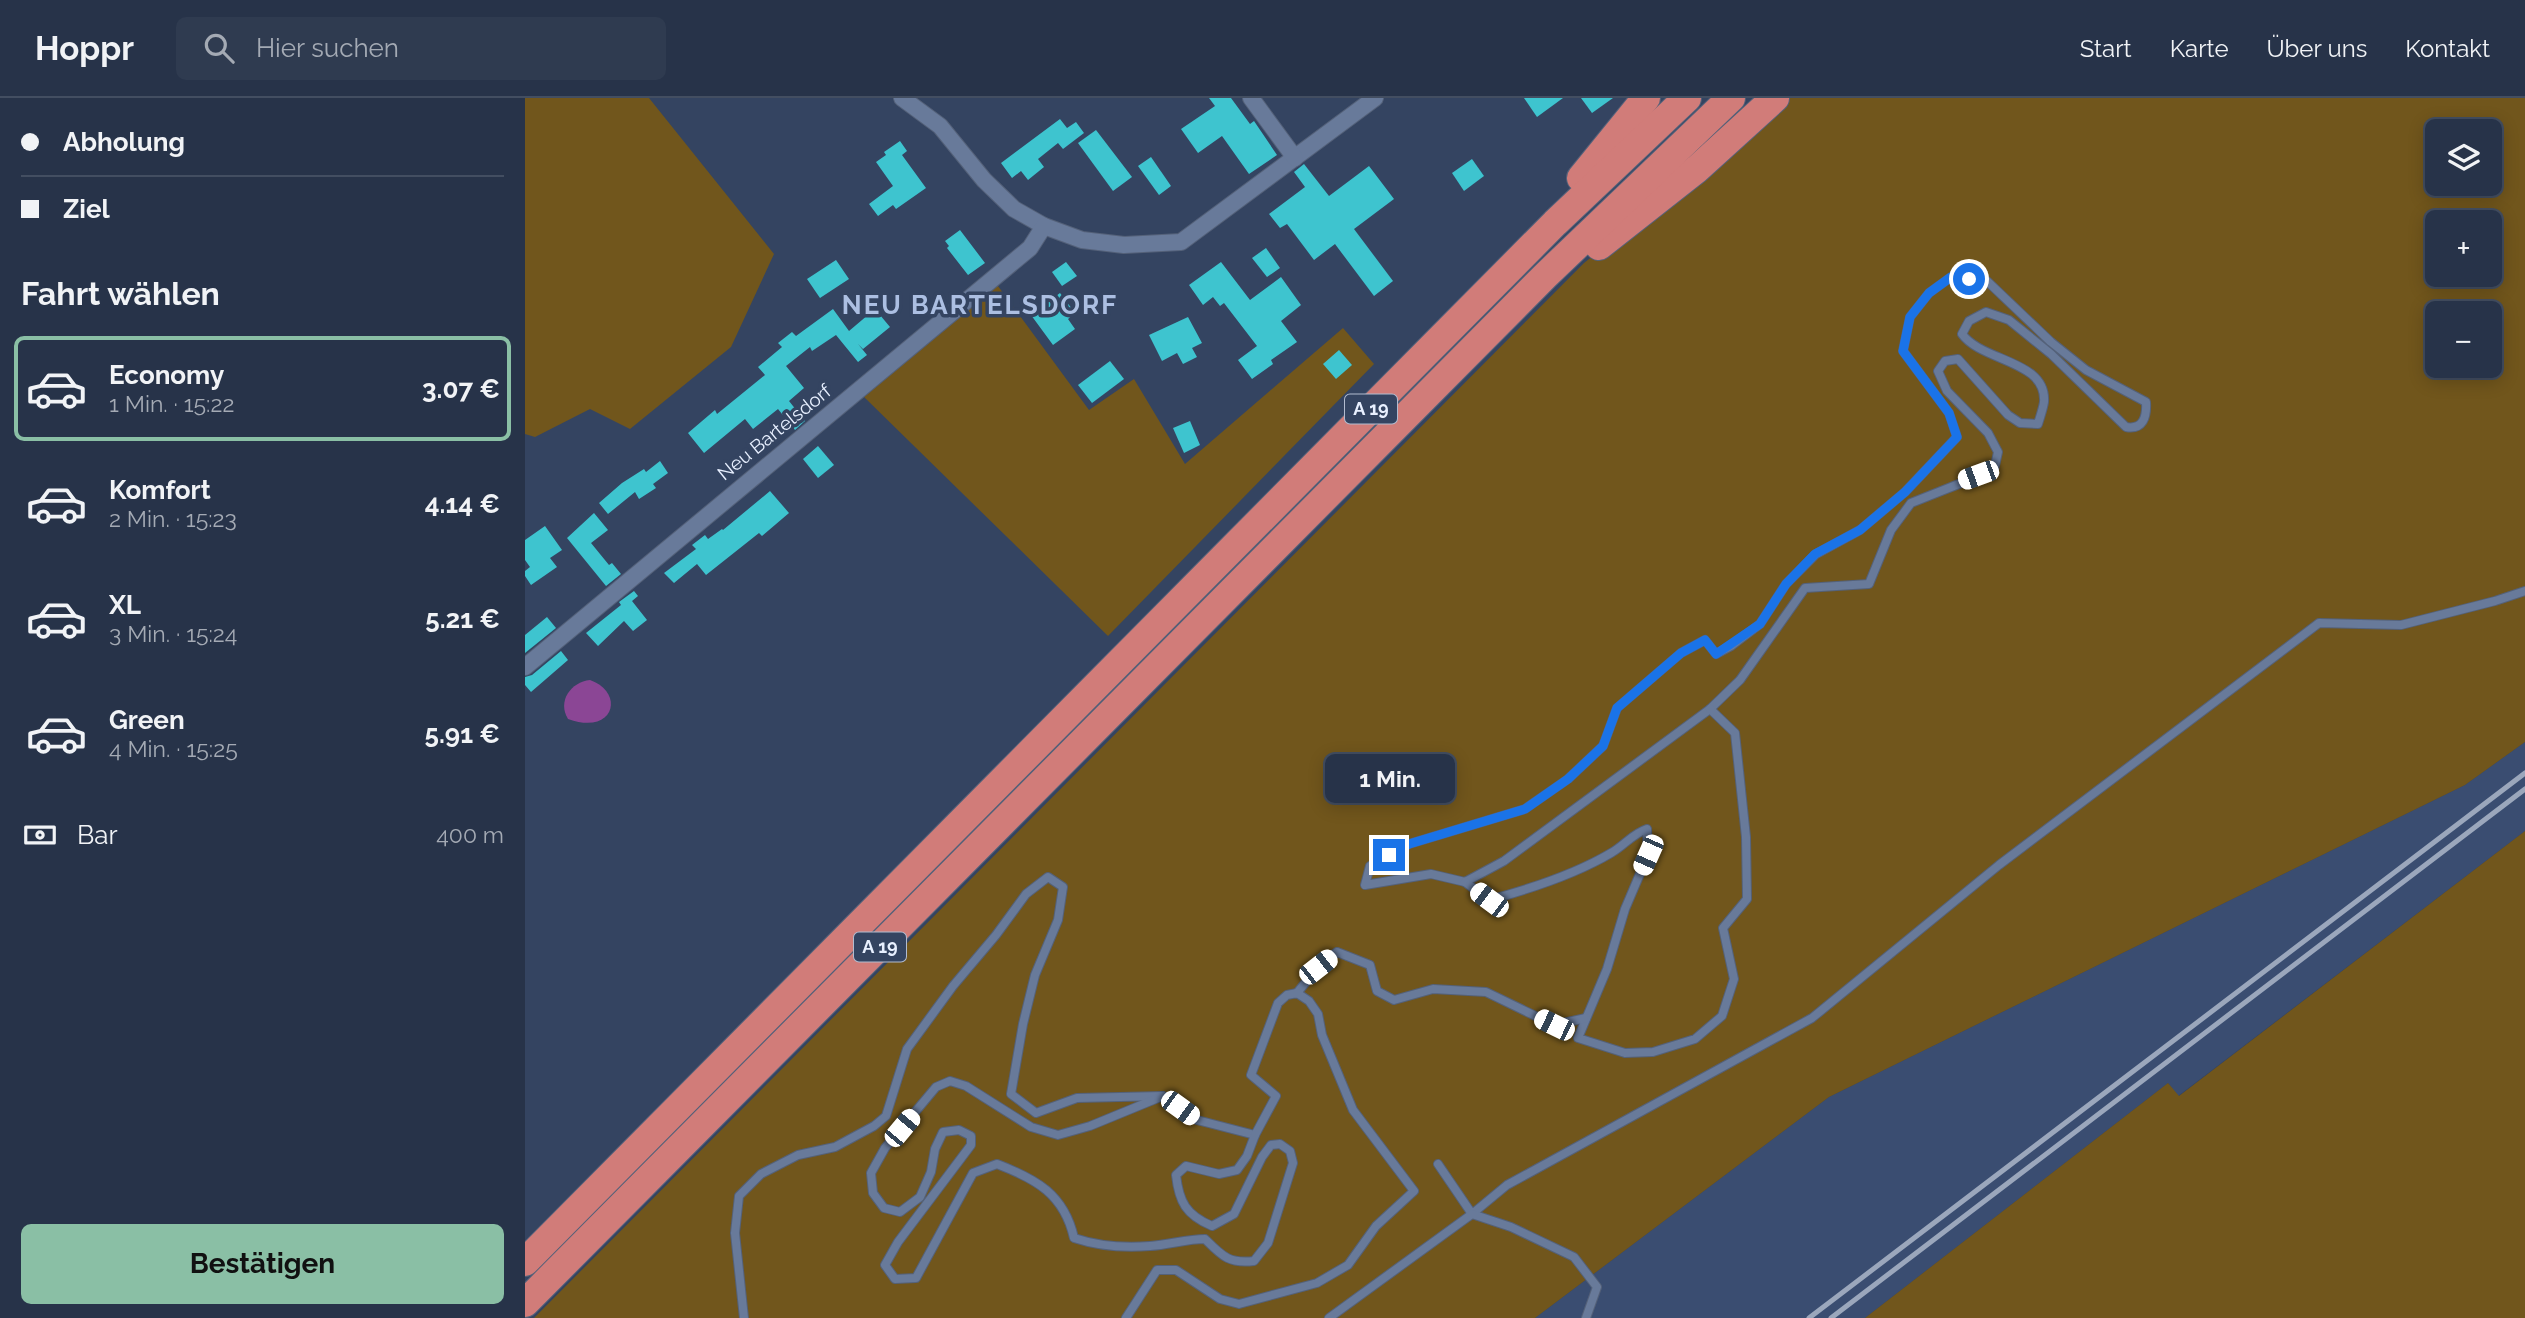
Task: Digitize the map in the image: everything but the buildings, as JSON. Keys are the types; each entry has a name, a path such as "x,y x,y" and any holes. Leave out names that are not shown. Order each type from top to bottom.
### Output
{"highway":[{"path":"1555,223 1578,182 1646,98"},
{"name":"A 19","path":"525,1262 1555,223 1687,98"},
{"name":"A 19","path":"525,1303 1545,276 1731,98"},
{"path":"1545,276 1581,260 1697,169 1775,98"}],"street":[{"path":"902,98 940,126 984,180 1014,209 1044,226 1082,240 1124,244 1181,242 1375,98"},
{"path":"1251,98 1295,158"},
{"name":"Neu Bartelsdorf","path":"525,667 1030,248 1044,226"}],"lane":[{"path":"1465,882 1504,861 1710,709 1740,680 1805,588 1869,584 1891,530 1911,503 1994,470 1998,452 1988,433 1947,391 1938,371 1945,361 1958,359 2008,415 2020,423 2039,424 2044,400 2038,380 2023,368 1969,345 1962,334 1969,321 1986,312 2009,320 2050,354 2126,427 2140,425 2147,414 2146,402 2086,370 2051,342 1987,281 1951,277 1929,293 1910,317 1903,351 1949,413 1957,437 1905,492 1860,530 1815,554 1786,584 1760,624 1716,654 1705,640 1681,653 1617,708 1603,746 1568,779 1525,809 1409,844 1370,866 1365,885 1431,874 1465,882 1489,900 1529,889 1613,852 1636,833 1647,829 1648,855 1625,909 1607,969 1578,1038 1625,1053 1653,1052 1695,1040 1722,1016 1734,979 1723,928 1747,899 1746,837 1735,733 1710,709"},
{"path":"1328,1318 1472,1214 1507,1185 1812,1018 1999,865 2319,623 2400,625 2525,592"},
{"path":"744,1318 736,1233 739,1196 761,1174 798,1155 835,1147 874,1126 886,1116 907,1049 1026,894 1048,877 1063,887 1058,920 1035,975 1011,1094 1036,1113 1077,1098 1163,1096 1197,1120 1255,1135"},
{"path":"1163,1096 1090,1126 1058,1135 1031,1127 966,1086 950,1081 936,1087 885,1148 871,1173 873,1193 884,1208 900,1212 920,1197 943,1132 959,1130 971,1136 971,1145 898,1242 885,1265 895,1279 916,1278 973,1173 997,1164 1030,1177 1055,1199 1070,1220 1074,1238 1095,1245 1151,1247 1187,1239 1205,1239 1220,1254 1237,1263 1254,1261 1268,1243 1293,1163 1290,1151 1280,1144 1271,1145 1262,1157 1234,1214 1212,1226 1188,1211 1178,1193 1177,1175 1186,1166 1219,1174 1237,1170 1247,1156 1276,1096 1251,1075 1278,1003 1287,995 1297,993 1318,967 1337,952 1370,965 1377,991 1394,1000 1433,989 1486,992 1554,1025 1586,1018"},
{"path":"1125,1318 1157,1269 1176,1270 1220,1299 1238,1304 1317,1283 1348,1265 1376,1226 1414,1191 1353,1110 1322,1035 1318,1014 1309,1001 1297,993"},
{"path":"1438,1164 1472,1214 1511,1227 1574,1257 1597,1287 1585,1318"}],"shaded area":[{"path":"525,98 649,98 774,254 731,347 630,429 590,409 535,437 525,434"},
{"path":"1790,98 2525,98 2525,742 2465,785 1829,1097 1535,1318 534,1318 1584,263"},
{"path":"995,282 1089,410 1134,379 1185,464 1343,328 1374,364 1108,636 862,395"},
{"path":"590,680 608,694 610,710 596,722 584,723 568,719 565,699 577,684"},
{"path":"2525,742 2525,831 2178,1096 2168,1083 1865,1318 1535,1318 1829,1097 2465,785"},
{"path":"2525,831 2525,1318 1865,1318 2168,1083 2179,1096"}],"railway":[{"path":"1809,1318 2525,773"},
{"path":"1831,1318 2525,789"}],"district":[{"name":"NEU BARTELSDORF","path":"980,305"}],"route":[{"path":"1389,855 1409,844 1525,809 1568,779 1603,746 1617,708 1681,653 1705,640 1716,654 1731,646 1760,624 1786,584 1815,554 1860,530 1905,492 1957,437 1949,413 1903,351 1910,317 1929,293 1951,277 1969,279"}]}
